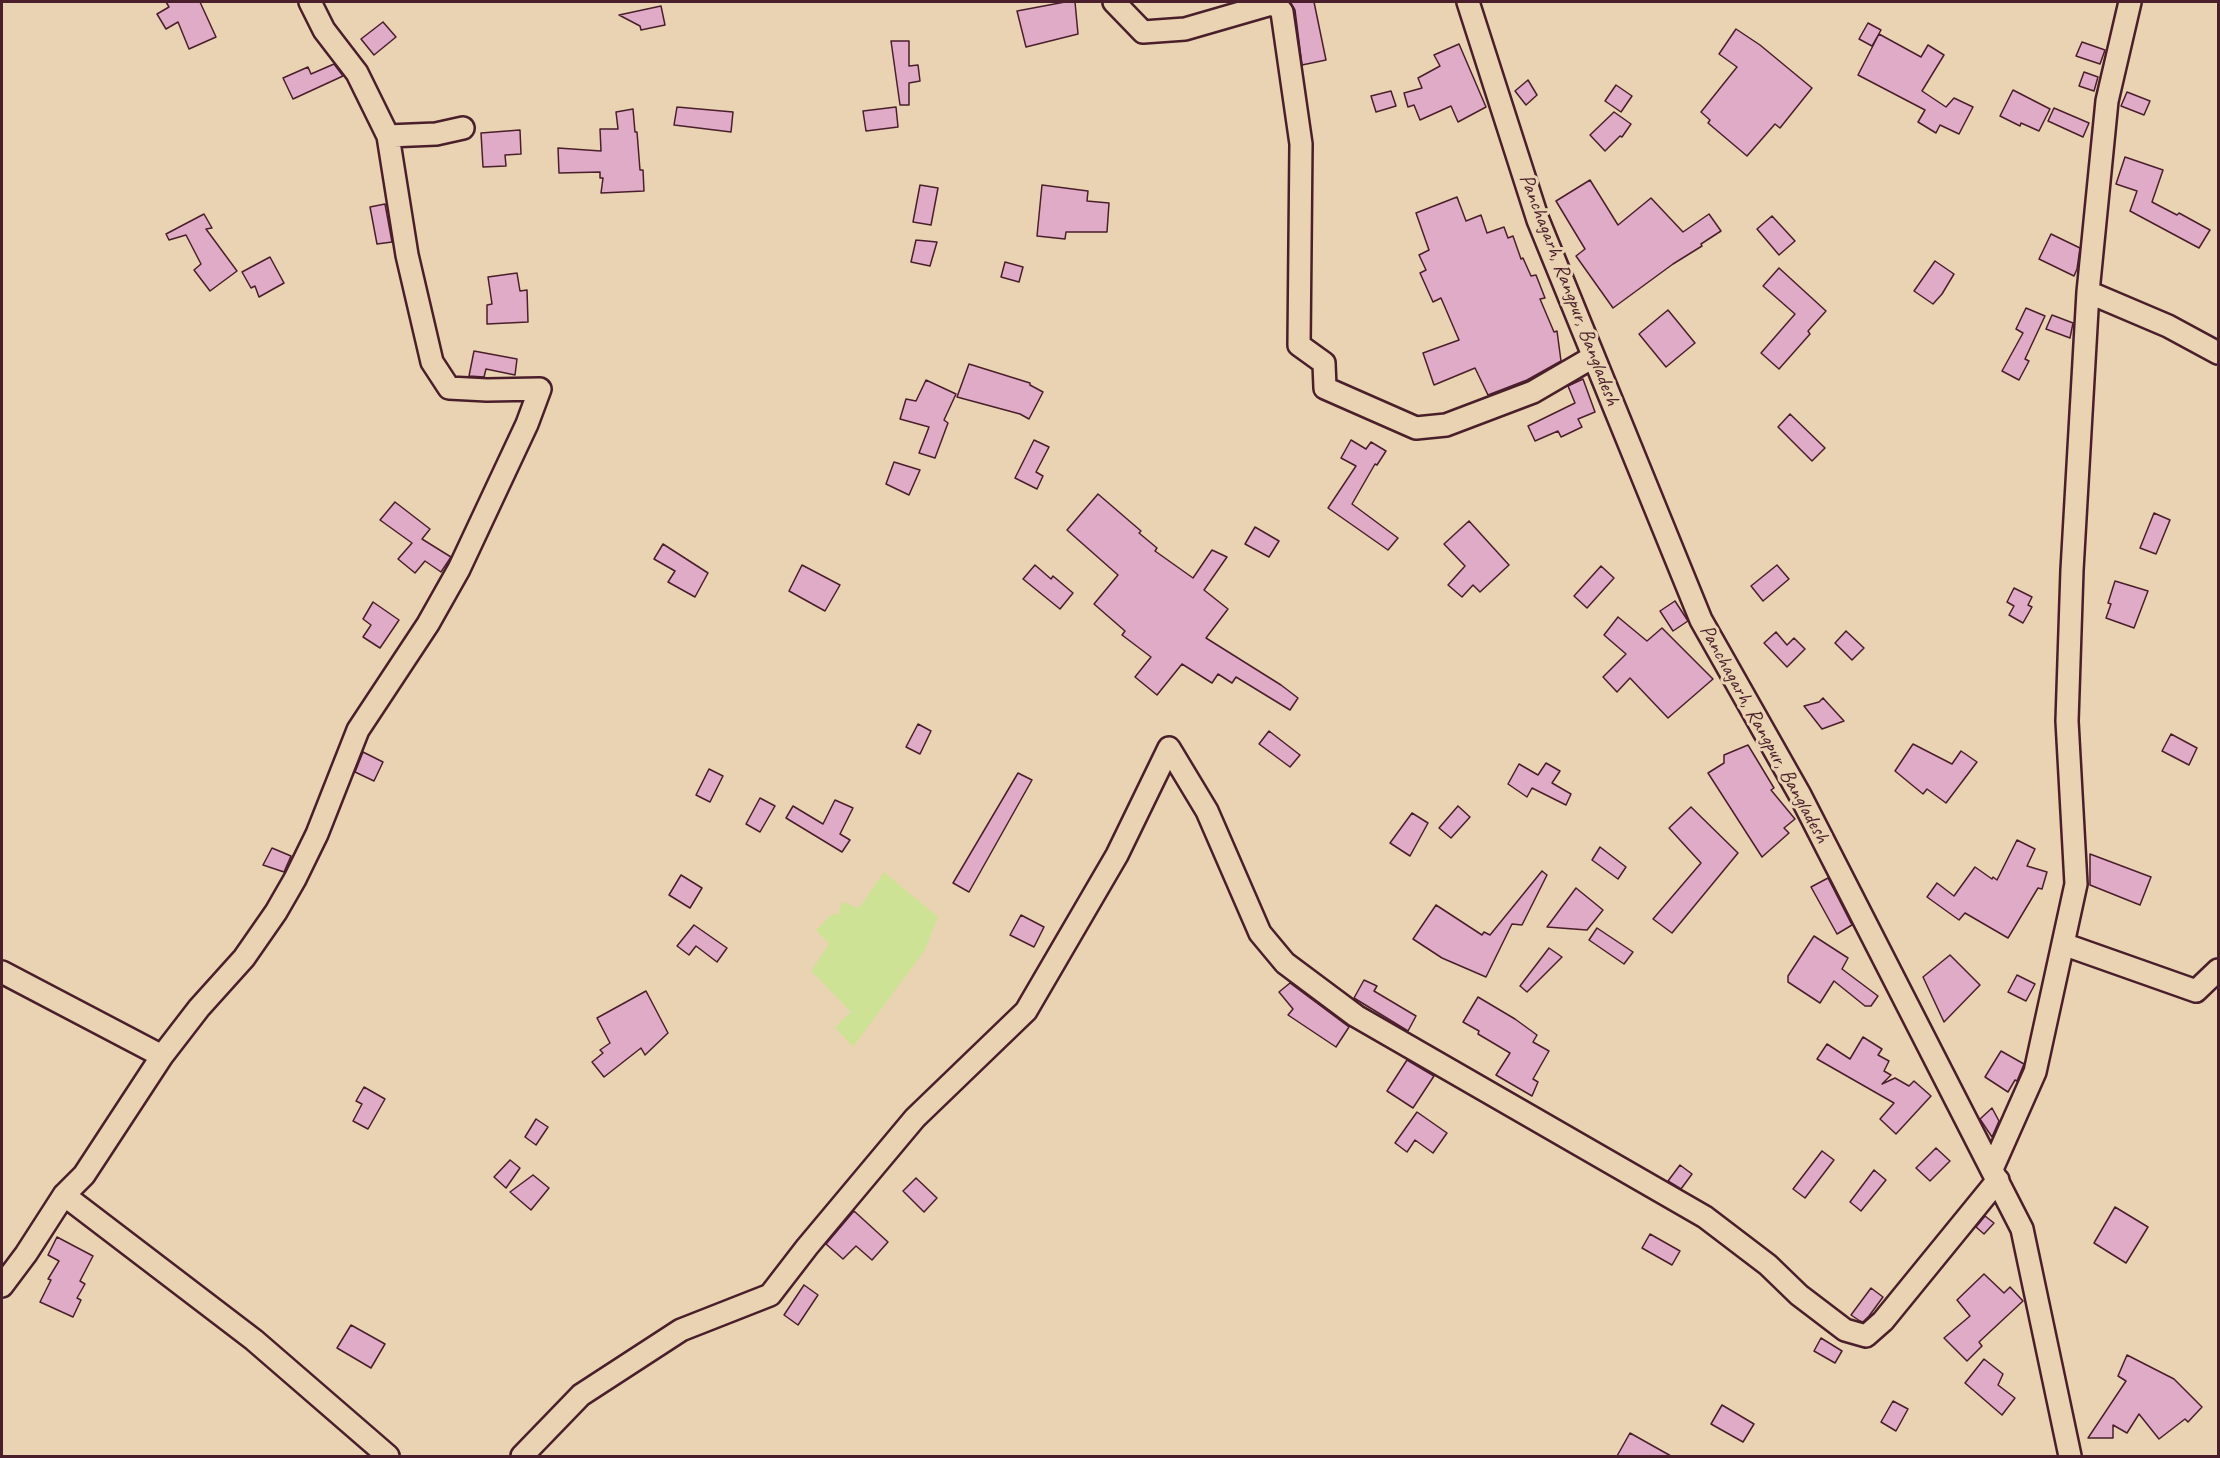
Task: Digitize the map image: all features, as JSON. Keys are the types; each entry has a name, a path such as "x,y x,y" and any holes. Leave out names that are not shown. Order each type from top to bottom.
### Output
{"street":[{"path":"2,1286 26,1254 64,1195 84,1175 162,1056 199,1008 244,958 295,879 317,834 358,730 428,624 459,569 505,475 540,389 449,388 432,362 407,255 388,136 357,73 324,30 310,2"},
{"path":"1114,2 1143,32 1185,29 1275,3 1282,12 1301,144 1299,345 1324,363 1325,387 1416,428 1446,425 1533,392 1593,357"},
{"path":"522,1456 581,1395 681,1330 770,1295 915,1118 1026,1011 1117,855 1169,748 1207,811 1260,933 1285,963 1356,1016 1705,1217 1768,1265 1799,1295 1845,1330 1866,1336 1882,1321 1995,1175 2035,1072 2076,884 2067,720 2072,570 2088,292 2107,101 2130,2"},
{"name":"Panchagarh, Rangpur, Bangladesh","path":"1473,4 1538,220 1701,620 1800,795 2022,1229 2070,1456"},
{"path":"388,136 436,134 463,128"},
{"path":"2088,292 2168,326 2218,353"},
{"path":"2063,944 2196,991 2218,970"},
{"path":"2,972 162,1056"},
{"path":"64,1195 254,1340 388,1456"}],"green space":[{"path":"884,872 938,917 925,950 853,1047 835,1027 851,1012 811,971 829,944 816,930 832,914 838,915 842,902 859,908"}],"building":[{"path":"166,2 200,2 216,37 189,49 178,22 166,29 157,14 169,7"},
{"path":"1075,2 1078,34 1026,47 1017,11"},
{"path":"1290,2 1314,2 1326,60 1302,65 1295,10"},
{"path":"661,6 665,25 641,30 640,26 619,15"},
{"path":"383,22 396,37 374,55 361,39"},
{"path":"1868,23 1881,30 1872,46 1859,39"},
{"path":"1736,29 1760,45 1812,88 1780,128 1775,124 1747,156 1708,123 1710,120 1701,112 1737,67 1719,54"},
{"path":"1879,34 1921,57 1928,45 1944,55 1922,91 1946,107 1954,98 1973,107 1959,134 1940,125 1936,133 1918,122 1925,110 1858,75"},
{"path":"891,41 909,41 909,66 918,65 920,81 909,83 909,105 900,105"},
{"path":"2082,42 2105,50 2100,64 2076,56"},
{"path":"1459,44 1486,107 1458,122 1451,106 1420,120 1414,105 1408,107 1404,93 1422,88 1418,78 1440,66 1434,55"},
{"path":"334,64 343,76 293,99 283,78 308,67 311,74"},
{"path":"2084,72 2098,77 2094,91 2079,86"},
{"path":"1528,80 1537,95 1526,105 1515,91"},
{"path":"1616,85 1632,96 1621,112 1605,101"},
{"path":"2013,90 2050,109 2039,131 2021,123 2020,126 2000,116"},
{"path":"1391,91 1396,106 1376,112 1371,96"},
{"path":"2127,92 2150,101 2144,115 2121,106"},
{"path":"677,107 733,112 731,132 674,125"},
{"path":"896,107 898,127 866,131 863,111"},
{"path":"2054,108 2089,123 2083,137 2048,121"},
{"path":"633,109 640,170 643,170 644,191 601,193 603,178 600,178 600,172 559,173 558,148 601,151 600,129 618,129 616,112"},
{"path":"1614,112 1631,124 1622,137 1620,136 1605,151 1590,135"},
{"path":"520,130 521,154 505,155 506,166 483,167 481,133"},
{"path":"2125,157 2163,170 2152,202 2177,215 2179,213 2210,230 2199,248 2130,211 2137,191 2116,184"},
{"path":"1590,180 1618,225 1651,198 1683,232 1709,214 1721,231 1613,308 1576,256 1585,249 1556,201"},
{"path":"920,185 938,188 931,225 913,222"},
{"path":"1042,185 1088,191 1087,201 1109,203 1107,232 1066,232 1065,239 1037,236"},
{"path":"1457,197 1466,221 1481,215 1487,233 1504,227 1508,238 1513,236 1521,259 1523,258 1531,276 1536,275 1545,298 1540,299 1554,332 1557,331 1561,361 1527,380 1488,395 1475,368 1434,385 1423,353 1459,340 1441,298 1433,302 1420,273 1426,270 1419,255 1429,250 1416,213"},
{"path":"385,204 392,242 377,244 370,207"},
{"path":"204,214 212,228 206,229 237,271 210,291 194,270 201,264 186,235 169,240 166,234"},
{"path":"1772,216 1795,241 1779,255 1757,229"},
{"path":"2051,234 2080,248 2074,276 2039,259"},
{"path":"916,240 937,242 930,266 911,262"},
{"path":"270,257 284,283 259,297 255,286 251,288 242,272"},
{"path":"1935,261 1954,274 1933,304 1914,291"},
{"path":"1005,262 1023,267 1019,282 1001,277"},
{"path":"1779,268 1826,311 1808,331 1810,334 1779,369 1761,353 1795,314 1763,286"},
{"path":"517,273 520,291 527,290 528,322 487,324 487,305 492,304 488,277"},
{"path":"2026,308 2045,316 2025,359 2029,361 2019,380 2002,371 2023,333 2016,329"},
{"path":"1668,310 1695,343 1666,367 1639,334"},
{"path":"2052,315 2073,323 2070,338 2046,329"},
{"path":"474,351 517,359 515,375 486,369 484,377 469,376"},
{"path":"969,364 1030,383 1043,392 1029,419 1020,414 957,397"},
{"path":"1583,379 1595,412 1578,419 1582,427 1561,437 1558,431 1535,441 1528,426 1575,403 1568,386"},
{"path":"926,380 956,394 944,420 948,423 935,458 919,453 929,427 900,419 906,399 916,401"},
{"path":"1790,414 1825,448 1812,461 1778,427"},
{"path":"1034,440 1049,447 1036,472 1043,476 1037,489 1015,478"},
{"path":"1351,440 1366,449 1371,442 1386,451 1377,465 1375,464 1352,504 1398,538 1388,550 1328,508 1356,466 1341,458"},
{"path":"894,462 920,470 909,495 886,484"},
{"path":"1098,494 1141,531 1139,533 1157,548 1155,551 1193,578 1212,550 1227,557 1204,590 1228,609 1206,638 1298,698 1290,710 1236,677 1232,683 1218,674 1212,683 1182,664 1157,695 1135,677 1151,657 1122,635 1125,631 1094,604 1118,575 1067,530"},
{"path":"395,502 430,529 422,539 451,557 441,572 425,561 415,573 398,559 412,543 380,520"},
{"path":"2154,513 2170,520 2156,554 2140,548"},
{"path":"1469,521 1509,565 1480,592 1473,585 1462,597 1448,585 1465,566 1444,544"},
{"path":"1255,527 1279,541 1269,557 1245,544"},
{"path":"663,544 708,573 695,597 668,582 675,571 654,559"},
{"path":"802,565 840,585 825,611 789,591"},
{"path":"1035,565 1051,579 1053,576 1073,593 1060,609 1023,579"},
{"path":"1777,565 1789,579 1763,601 1751,586"},
{"path":"1601,566 1614,578 1587,608 1574,596"},
{"path":"2115,581 2148,591 2134,628 2106,618"},
{"path":"2014,588 2032,597 2028,605 2032,607 2023,623 2009,615 2014,606 2007,602"},
{"path":"1675,601 1688,621 1673,631 1660,611"},
{"path":"373,602 399,620 380,648 363,637 371,625 363,619"},
{"path":"1618,617 1647,641 1662,628 1713,679 1668,718 1630,678 1617,692 1603,677 1626,654 1604,635"},
{"path":"1846,631 1864,648 1852,660 1835,643"},
{"path":"1776,632 1787,645 1794,638 1805,649 1787,667 1764,643"},
{"path":"1823,698 1844,721 1822,729 1804,706 1819,702"},
{"path":"918,724 931,731 920,754 906,747"},
{"path":"1269,731 1300,755 1290,767 1259,744"},
{"path":"2171,734 2197,748 2189,765 2162,751"},
{"path":"1913,744 1952,764 1961,751 1977,762 1946,803 1927,789 1923,794 1895,771"},
{"path":"1748,745 1774,788 1771,790 1795,819 1784,828 1789,833 1762,857 1708,773 1724,763 1724,755"},
{"path":"363,752 383,762 374,781 355,772"},
{"path":"1546,763 1560,771 1552,783 1571,794 1566,805 1532,788 1527,797 1508,784 1519,764 1538,775"},
{"path":"709,769 723,776 710,802 696,795"},
{"path":"1018,773 1032,780 969,892 953,883"},
{"path":"760,798 775,806 760,832 746,824"},
{"path":"835,800 853,808 840,834 850,840 842,852 786,818 793,806 823,824"},
{"path":"1458,806 1470,817 1451,838 1439,828"},
{"path":"1691,807 1738,853 1672,933 1653,919 1701,863 1669,828"},
{"path":"1412,813 1428,823 1410,856 1390,843"},
{"path":"2017,840 2035,849 2027,866 2047,872 2042,889 2038,888 2008,938 1965,913 1959,920 1927,897 1937,883 1954,896 1975,867 1997,880"},
{"path":"1600,847 1626,867 1618,879 1592,860"},
{"path":"272,848 291,856 284,872 263,865"},
{"path":"2090,854 2151,877 2140,905 2090,885"},
{"path":"1542,871 1547,875 1522,925 1512,924 1486,977 1442,958 1413,939 1436,905 1482,935 1484,932 1490,935"},
{"path":"681,875 702,888 690,908 669,895"},
{"path":"1828,878 1852,925 1837,934 1811,887"},
{"path":"1576,888 1603,910 1587,930 1547,927"},
{"path":"1021,915 1044,927 1034,947 1010,935"},
{"path":"694,925 727,948 717,962 696,946 689,955 677,946"},
{"path":"1597,928 1633,952 1624,964 1589,940"},
{"path":"1814,936 1848,958 1842,969 1878,996 1871,1006 1865,1006 1834,981 1820,1003 1788,982 1788,976"},
{"path":"1549,948 1562,957 1527,992 1520,986"},
{"path":"1950,955 1980,985 1944,1022 1923,977"},
{"path":"2017,975 2035,984 2026,1001 2008,992"},
{"path":"1364,980 1377,986 1374,991 1416,1016 1408,1031 1354,998"},
{"path":"1290,983 1349,1027 1336,1047 1288,1015 1293,1009 1279,992"},
{"path":"646,991 668,1033 645,1055 641,1048 604,1077 592,1062 603,1053 600,1050 610,1043 597,1018"},
{"path":"1478,997 1537,1035 1533,1042 1549,1051 1533,1079 1538,1082 1532,1096 1496,1075 1510,1053 1463,1022"},
{"path":"1863,1037 1882,1049 1878,1055 1889,1061 1884,1071 1891,1075 1882,1084 1895,1078 1909,1086 1914,1081 1931,1096 1896,1134 1880,1119 1894,1103 1817,1059 1827,1044 1850,1059"},
{"path":"2001,1051 2024,1064 2017,1081 2015,1080 2008,1092 1985,1077"},
{"path":"1407,1060 1434,1076 1413,1108 1387,1091"},
{"path":"364,1087 385,1099 368,1129 353,1121 362,1104 356,1101"},
{"path":"1992,1108 1999,1121 1992,1137 1980,1119"},
{"path":"1417,1112 1447,1133 1433,1153 1415,1140 1407,1152 1395,1143"},
{"path":"536,1119 548,1127 536,1145 525,1137"},
{"path":"1936,1148 1950,1161 1930,1181 1916,1168"},
{"path":"1822,1151 1834,1160 1805,1198 1793,1189"},
{"path":"510,1160 520,1168 506,1188 494,1177"},
{"path":"1680,1165 1692,1174 1681,1189 1668,1181"},
{"path":"1874,1170 1886,1180 1861,1211 1850,1202"},
{"path":"533,1175 549,1188 531,1210 510,1192"},
{"path":"916,1178 937,1198 924,1212 903,1191"},
{"path":"2115,1207 2148,1227 2126,1263 2094,1243"},
{"path":"854,1211 888,1242 872,1260 856,1246 843,1259 826,1244"},
{"path":"1985,1216 1994,1223 1984,1234 1976,1227"},
{"path":"1650,1234 1680,1251 1672,1265 1642,1248"},
{"path":"57,1237 93,1256 80,1281 85,1284 77,1298 81,1300 73,1317 40,1302 51,1280 48,1279 59,1261 48,1255"},
{"path":"1984,1274 2004,1293 2010,1287 2023,1301 1979,1342 1982,1346 1967,1361 1944,1338 1970,1316 1957,1300"},
{"path":"804,1285 818,1295 798,1325 784,1315"},
{"path":"1871,1288 1883,1297 1863,1322 1851,1315"},
{"path":"351,1325 385,1344 371,1368 337,1348"},
{"path":"1821,1338 1842,1351 1835,1363 1814,1351"},
{"path":"2127,1355 2174,1379 2202,1407 2188,1422 2185,1419 2159,1439 2139,1414 2127,1433 2113,1425 2113,1438 2088,1438 2126,1381 2118,1376"},
{"path":"1984,1359 2003,1374 1998,1385 2015,1398 2002,1415 1965,1383"},
{"path":"1893,1401 1908,1409 1896,1431 1881,1422"},
{"path":"1722,1405 1754,1424 1743,1442 1711,1424"},
{"path":"1630,1433 1671,1456 1617,1456"}]}
